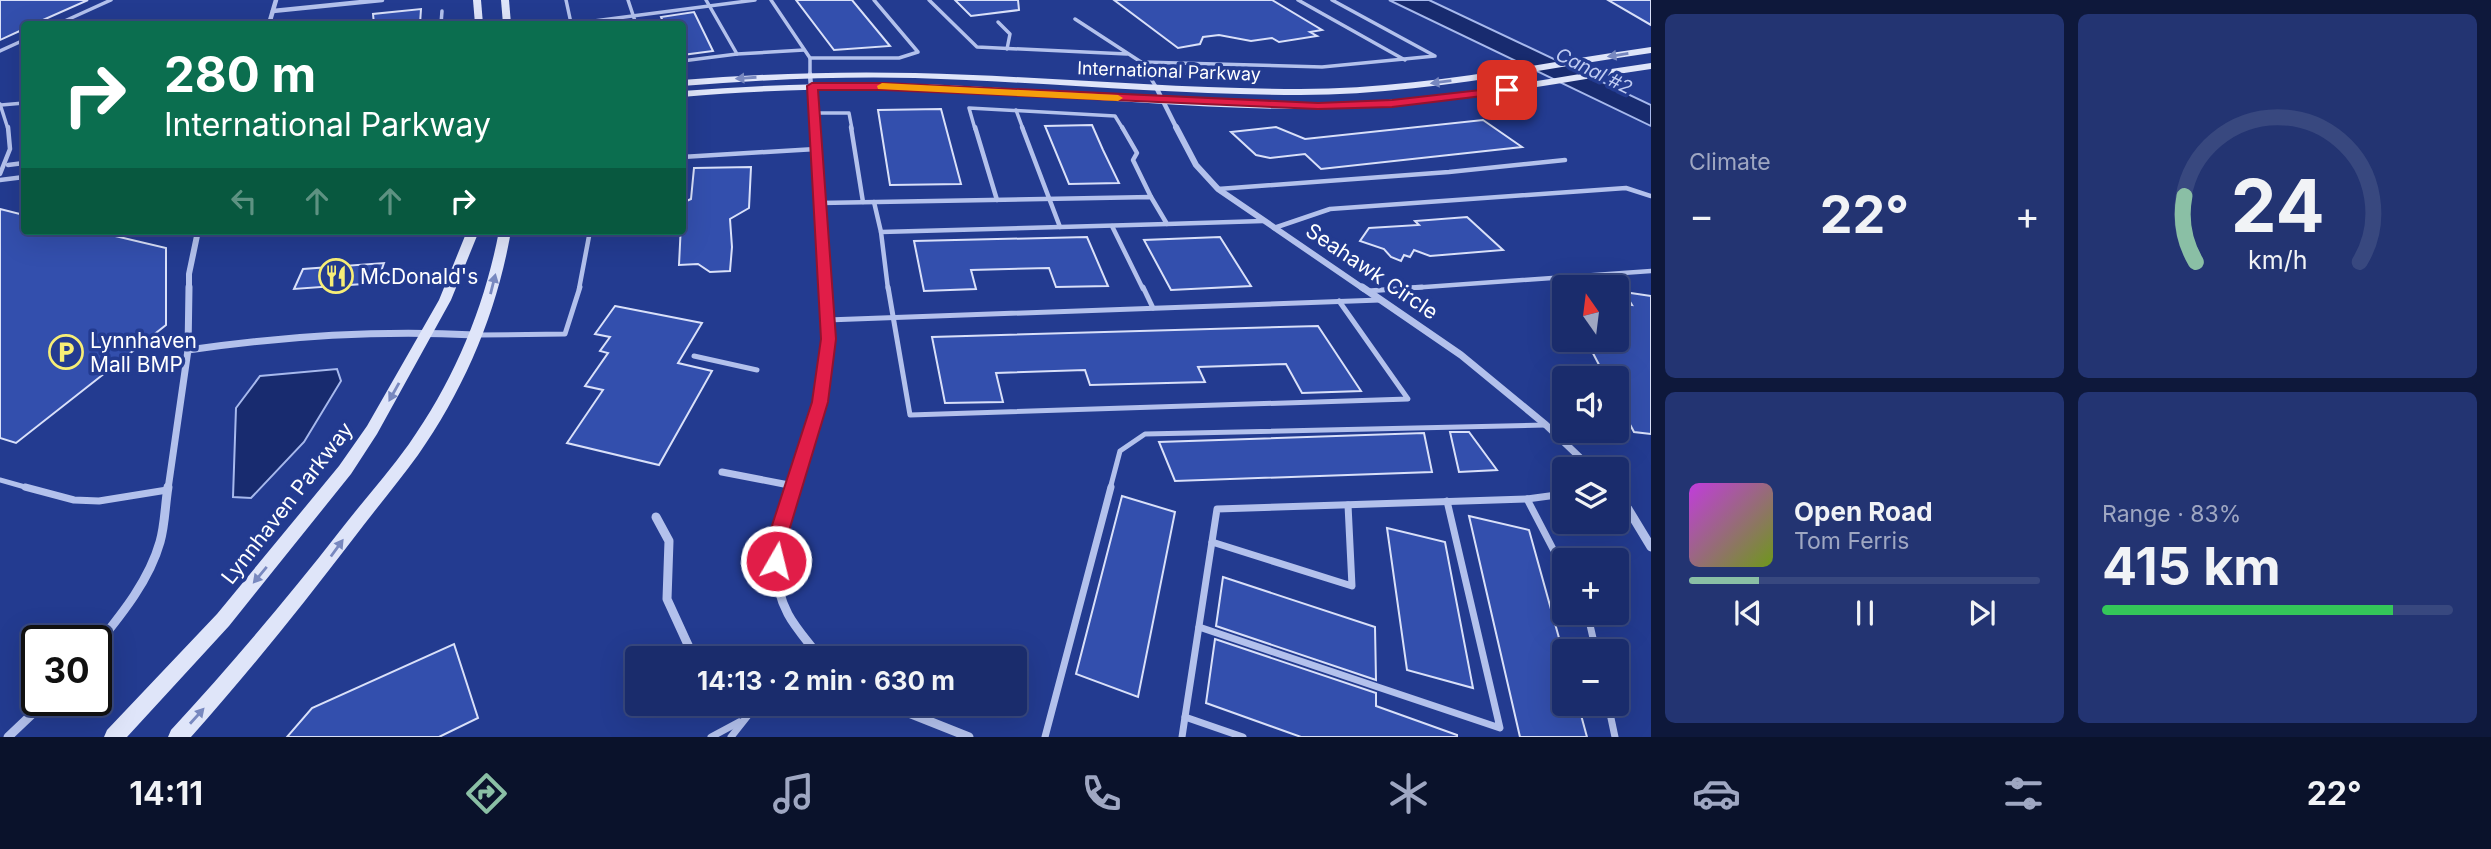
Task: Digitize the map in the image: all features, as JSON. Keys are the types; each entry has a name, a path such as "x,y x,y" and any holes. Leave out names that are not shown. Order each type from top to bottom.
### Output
{"main road":[{"path":"477,0 479,21"},
{"path":"505,0 507,21"},
{"name":"International Parkway","path":"686,83 810,74 892,74 1301,93 1415,86 1651,50"},
{"name":"International Parkway","path":"686,94 812,86 885,86 1347,106 1449,99 1651,66"},
{"name":"Lynnhaven Parkway","path":"114,737 223,620 302,525 372,430 445,300 471,235"},
{"path":"178,737 295,602 395,475 432,421 455,380 489,299 504,235"}],"street":[{"path":"270,21 276,0"},
{"path":"273,11 382,0"},
{"path":"810,74 828,339 820,402 776,544 777,578 787,613 811,646"},
{"name":"Seahawk Circle","path":"1156,87 1182,144 1199,171 1218,189 1461,355 1579,457"},
{"path":"112,627 127,609 151,568 159,541 188,350 189,274 197,235"},
{"path":"188,350 305,335 427,332 475,335"},
{"path":"722,472 794,486"},
{"path":"1629,511 1651,547"},
{"path":"656,517 669,541 667,598 689,646"},
{"path":"9,737 31,716"},
{"path":"916,716 968,737"}],"lane":[{"path":"65,21 111,0"},
{"path":"566,0 570,21"},
{"path":"628,0 635,21"},
{"path":"706,0 737,54"},
{"path":"591,21 755,0"},
{"path":"771,0 810,58 810,74"},
{"path":"810,58 899,58 913,56 918,52 874,0"},
{"path":"929,0 977,47 1127,54"},
{"path":"1298,0 1407,61"},
{"path":"1075,19 1141,62 1288,67 1407,61 1435,56 1332,0"},
{"path":"441,21 442,11"},
{"path":"998,22 1010,34 1007,49"},
{"path":"0,51 21,41"},
{"path":"686,60 804,50"},
{"path":"1141,62 1156,87"},
{"path":"0,174 8,165 9,126 0,105 21,103"},
{"path":"998,200 969,108 1115,116 1136,153 1133,160 1167,224"},
{"path":"1016,110 1060,227"},
{"path":"814,113 849,113 863,202"},
{"path":"686,157 816,149"},
{"path":"1218,189 1449,172 1565,160"},
{"path":"8,165 21,163"},
{"path":"0,180 21,177"},
{"path":"1274,228 1319,212 1343,208 1626,188 1651,197"},
{"path":"820,203 1151,197"},
{"path":"874,202 910,415 1408,399 1339,301"},
{"path":"881,232 1263,221"},
{"path":"1112,226 1153,308"},
{"path":"475,335 565,334 581,284 589,235"},
{"path":"1367,291 1651,271"},
{"path":"827,320 1380,300"},
{"path":"694,356 757,370"},
{"path":"1045,737 1121,451 1145,435 1545,425"},
{"path":"0,480 74,500 99,501 167,490"},
{"path":"1182,737 1217,509 1527,499 1552,496"},
{"path":"1527,499 1553,548"},
{"path":"1199,628 1500,728 1447,501"},
{"path":"1212,542 1352,586 1348,505"},
{"path":"731,737 746,716"},
{"path":"1611,716 1615,737"},
{"path":"1185,717 1243,737"},
{"path":"710,737 742,721"}],"water":[{"path":"1389,0 1429,0 1651,105 1651,126"},
{"path":"337,369 341,381 304,442 251,498 233,497 236,408 260,376"}],"building":[{"path":"0,0 88,0 41,21 21,21 21,30 0,40"},
{"path":"796,0 852,0 890,46 834,50"},
{"path":"955,0 1018,0 1019,10 971,16"},
{"path":"1114,0 1272,0 1322,30 1310,32 1317,36 1279,42 1272,38 1251,41 1219,35 1203,37 1200,44 1178,48"},
{"path":"1608,0 1651,0 1651,25"},
{"path":"421,9 420,21 374,21 373,14"},
{"path":"694,12 713,51 686,54 686,21 663,21 661,17"},
{"path":"941,109 961,184 890,185 878,110"},
{"path":"1483,120 1522,147 1321,169 1305,154 1270,158 1256,155 1231,132 1276,127 1305,139"},
{"path":"1092,125 1119,183 1069,184 1045,126"},
{"path":"751,167 749,208 730,219 730,271 710,272 698,264 679,265 680,235 686,235 686,201 691,199 694,168"},
{"name":"Lynnhaven Mall BMP","path":"0,209 21,214 21,235 111,235 166,248 166,325 16,443 0,438"},
{"path":"1467,217 1503,250 1430,256 1414,250 1410,257 1404,255 1401,261 1391,257 1384,249 1360,241 1369,228 1419,225 1415,221"},
{"path":"1087,237 1108,286 1056,287 1049,268 971,270 976,289 924,291 914,241"},
{"path":"1220,237 1251,286 1171,290 1144,240"},
{"name":"McDonald's","path":"384,263 377,283 294,289 303,269"},
{"path":"1629,293 1651,296 1651,434 1634,432 1629,423 1629,366 1600,366 1592,352 1629,352 1629,305 1632,305"},
{"path":"615,306 702,323 678,363 712,371 659,465 567,443 603,390 585,386 608,353 600,351 610,337 595,334"},
{"path":"1318,326 1361,391 1302,393 1286,364 1198,367 1205,382 1090,385 1085,370 996,373 1003,402 945,403 932,337"},
{"path":"1450,432 1469,432 1497,470 1459,472"},
{"path":"1424,433 1432,472 1175,481 1159,442"},
{"path":"1122,496 1175,512 1138,697 1076,674"},
{"path":"1469,516 1529,530 1552,613 1552,625 1555,625 1559,639 1552,639 1552,716 1581,716 1587,737 1520,737"},
{"path":"1387,528 1445,542 1473,688 1407,670"},
{"path":"1223,577 1375,627 1376,680 1216,626"},
{"path":"1215,639 1376,693 1376,706 1457,737 1301,737 1206,703"},
{"path":"454,644 478,718 439,737 287,737 312,708"}],"slow traffic":[{"path":"882,86 1118,98"}],"place":[{"name":"McDonald's","path":"336,276"},
{"name":"Lynnhaven Mall BMP","path":"66,352"}],"route":[{"path":"776,561 776,544 820,402 828,339 812,86 885,86 1318,106 1392,104 1507,90"}],"water label":[{"name":"Canal #2","path":"1594,71"}]}
